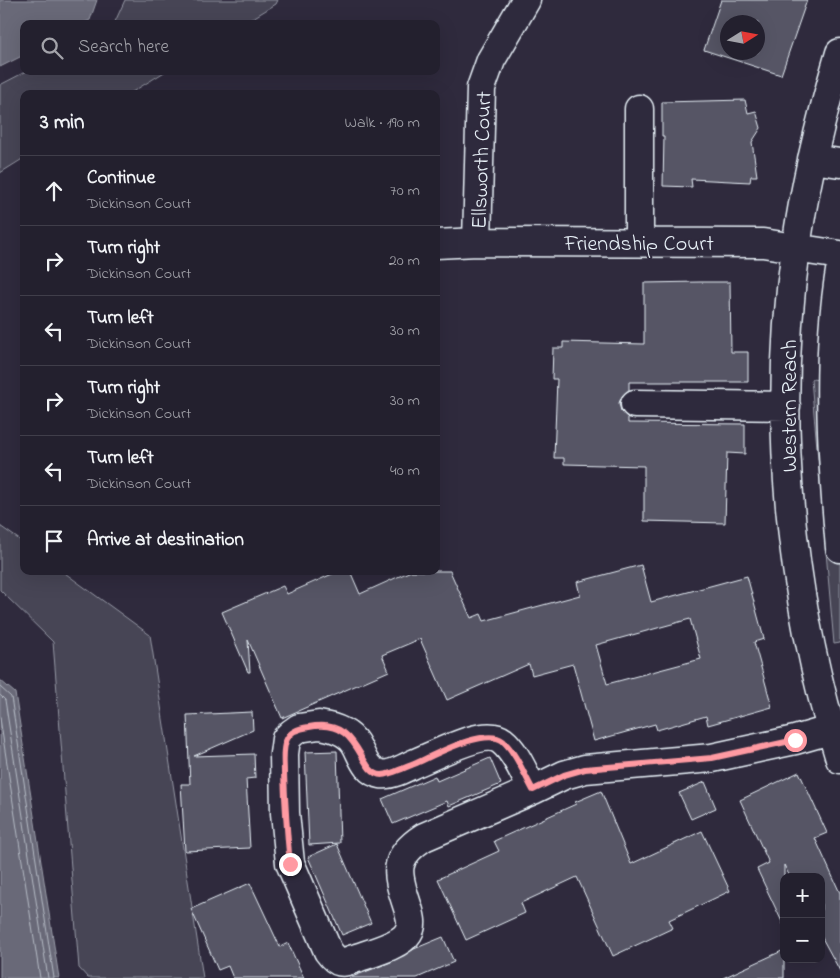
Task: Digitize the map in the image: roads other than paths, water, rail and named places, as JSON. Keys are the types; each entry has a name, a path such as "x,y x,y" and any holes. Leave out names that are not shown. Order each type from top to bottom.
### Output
{"street":[{"name":"Ellsworth Court","path":"478,242 481,88 491,60 526,0"},
{"name":"Western Reach","path":"840,53 812,159 796,247 790,302 785,389 788,488 804,610 822,699 836,728 840,759"},
{"path":"639,109 639,242"},
{"path":"812,159 840,163"},
{"name":"Friendship Court","path":"440,244 478,242 763,243 796,247 840,256"},
{"name":"Western Reach","path":"840,271 835,299 832,342 832,468 840,548"},
{"path":"635,404 786,406"},
{"path":"533,790 513,753 503,742 494,737 477,738 402,769 382,775 373,772 367,765 355,742 346,734 333,727 319,725 299,728 292,733 286,739 284,754 285,813 290,864 328,951 334,960 342,962 380,950 399,941 408,934 412,921 400,882 399,864 404,854 413,844 424,838 533,790 564,775 585,769 712,758 795,740 836,728"}],"water":[{"path":"0,0 97,0 90,20 20,20 20,57 0,67"},
{"path":"0,680 15,693 59,978 0,978"}]}
